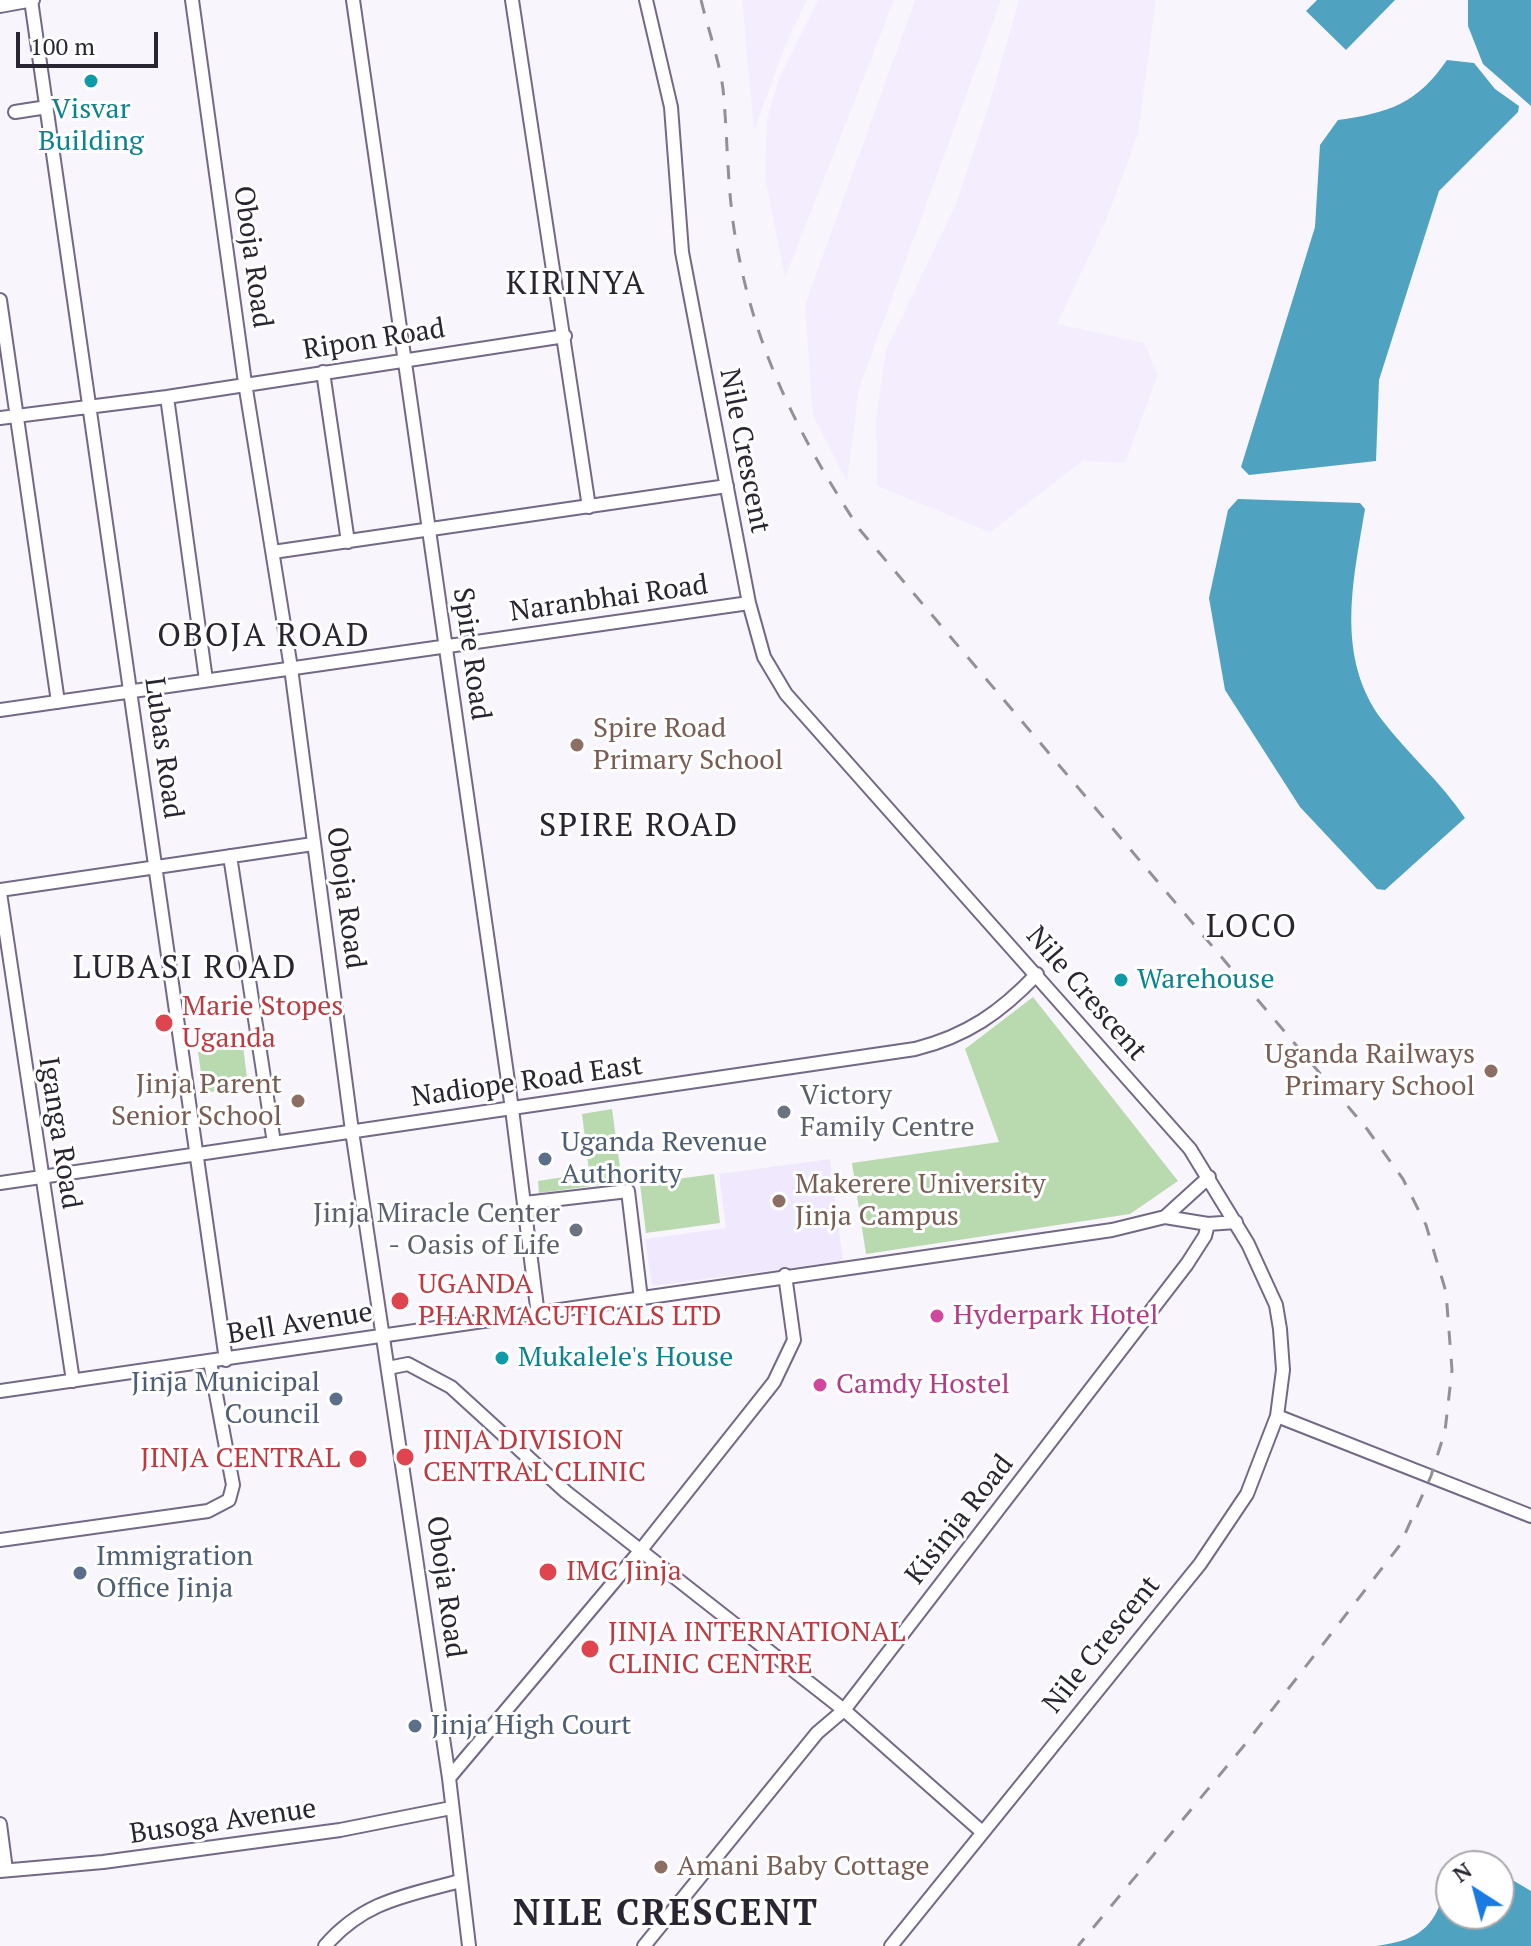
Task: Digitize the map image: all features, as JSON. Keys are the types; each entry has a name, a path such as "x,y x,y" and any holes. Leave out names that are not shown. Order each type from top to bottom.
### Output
{"street":[{"name":"Oboja Road","path":"192,0 245,383 291,668 352,1131 449,1778 469,1946"},
{"name":"Spire Road","path":"353,0 512,1109 538,1315"},
{"path":"512,0 589,507"},
{"name":"Nile Crescent","path":"646,0 671,107 682,252 749,603 764,657 786,694 1190,1149 1236,1222 1276,1305 1283,1370 1277,1416 1247,1494 1200,1564 891,1946"},
{"path":"0,6 27,1"},
{"name":"Lubas Road","path":"27,1 47,107 92,406 226,1360"},
{"path":"15,112 47,107"},
{"path":"0,300 58,702"},
{"name":"Ripon Road","path":"0,418 167,397 565,336"},
{"path":"323,372 348,542"},
{"path":"167,397 206,680"},
{"path":"273,552 727,486"},
{"name":"Naranbhai Road","path":"0,710 749,603"},
{"path":"0,892 313,844"},
{"path":"230,856 274,1143"},
{"name":"Iganga Road","path":"0,892 6,996 42,1176 73,1381"},
{"name":"Nadiope Road East","path":"0,1183 803,1067 934,1045 960,1036 995,1015 1037,974"},
{"name":"Bell Avenue","path":"0,1391 1112,1230 1165,1217 1209,1177"},
{"path":"525,1203 628,1191 641,1299"},
{"path":"1165,1217 1208,1224 1236,1222"},
{"name":"Kisinja Road","path":"644,1946 817,1733 844,1710 1187,1264 1205,1236 1208,1224"},
{"path":"449,1778 640,1551 774,1382 788,1357 795,1327 785,1275"},
{"path":"0,1540 208,1511 229,1500 233,1485 210,1362"},
{"path":"388,1368 408,1364 451,1387 566,1492 844,1710 981,1831"},
{"path":"1277,1416 1531,1516"},
{"name":"Busoga Avenue","path":"3,1871 103,1862 325,1833 451,1808"},
{"path":"0,1824 3,1871"},
{"path":"325,1946 347,1922 371,1906 460,1881"}],"shaded area":[{"path":"742,0 807,0 785,46 754,131"},
{"path":"818,0 894,0 785,278 765,177 767,120 779,78"},
{"path":"915,0 1001,0 859,388 847,482 813,415 805,305"},
{"path":"1019,0 1156,0 1138,134 1106,220 1057,324 1144,343 1158,374 1125,463 1083,461 990,532 877,486 876,419 886,350 956,204"},
{"name":"Makerere University Jinja Campus","path":"830,1159 843,1261 652,1286 645,1239 726,1228 719,1174"}],"green space":[{"path":"1033,997 1178,1181 1130,1214 866,1254 852,1163 999,1142 965,1049"},
{"path":"243,1046 248,1086 204,1093 198,1052"},
{"path":"612,1109 622,1182 539,1193 538,1181 584,1174 589,1170 582,1114"},
{"path":"714,1174 720,1223 646,1233 640,1184"}],"water":[{"path":"1317,0 1395,0 1346,50 1306,11"},
{"path":"1468,0 1531,0 1531,106 1483,64 1468,26"},
{"path":"1447,60 1474,63 1495,89 1519,106 1518,112 1439,191 1379,380 1376,461 1249,475 1241,467 1315,227 1320,145 1338,120 1387,110 1413,96"},
{"path":"1238,499 1360,503 1365,509 1351,618 1358,671 1367,696 1382,720 1465,818 1385,890 1377,889 1300,807 1225,690 1209,598 1228,510"},
{"path":"1515,1882 1531,1891 1531,1946 1376,1946 1406,1939 1435,1915 1435,1930 1515,1930"}],"railway":[{"path":"701,0 723,89 731,203 744,281 768,357 818,462 860,530 1367,1129 1403,1179 1426,1225 1446,1292 1452,1370 1445,1431 1431,1476 1400,1545 1247,1742 1078,1946"}],"place":[{"name":"Visvar Building","path":"91,81"},
{"name":"Spire Road Primary School","path":"577,745"},
{"name":"Warehouse","path":"1121,980"},
{"name":"Marie Stopes Uganda","path":"164,1023"},
{"name":"Uganda Railways Primary School","path":"1491,1071"},
{"name":"Jinja Parent Senior School","path":"298,1101"},
{"name":"Victory Family Centre","path":"784,1112"},
{"name":"Uganda Revenue Authority","path":"545,1159"},
{"name":"Makerere University Jinja Campus","path":"779,1201"},
{"name":"Jinja Miracle Center - Oasis of Life","path":"576,1230"},
{"name":"UGANDA PHARMACUTICALS LTD","path":"400,1301"},
{"name":"Hyderpark Hotel","path":"937,1316"},
{"name":"Mukalele's House","path":"502,1358"},
{"name":"Camdy Hostel","path":"820,1385"},
{"name":"Jinja Municipal Council","path":"336,1399"},
{"name":"JINJA DIVISION CENTRAL CLINIC","path":"405,1457"},
{"name":"JINJA CENTRAL","path":"358,1459"},
{"name":"IMC Jinja","path":"548,1572"},
{"name":"Immigration Office Jinja","path":"80,1573"},
{"name":"JINJA INTERNATIONAL CLINIC CENTRE","path":"590,1649"},
{"name":"Jinja High Court","path":"415,1726"},
{"name":"Amani Baby Cottage","path":"661,1867"}],"district":[{"name":"KIRINYA","path":"576,285"},
{"name":"OBOJA ROAD","path":"264,637"},
{"name":"SPIRE ROAD","path":"639,827"},
{"name":"LOCO","path":"1252,928"},
{"name":"LUBASI ROAD","path":"185,969"},
{"name":"NILE CRESCENT","path":"666,1915"}]}
